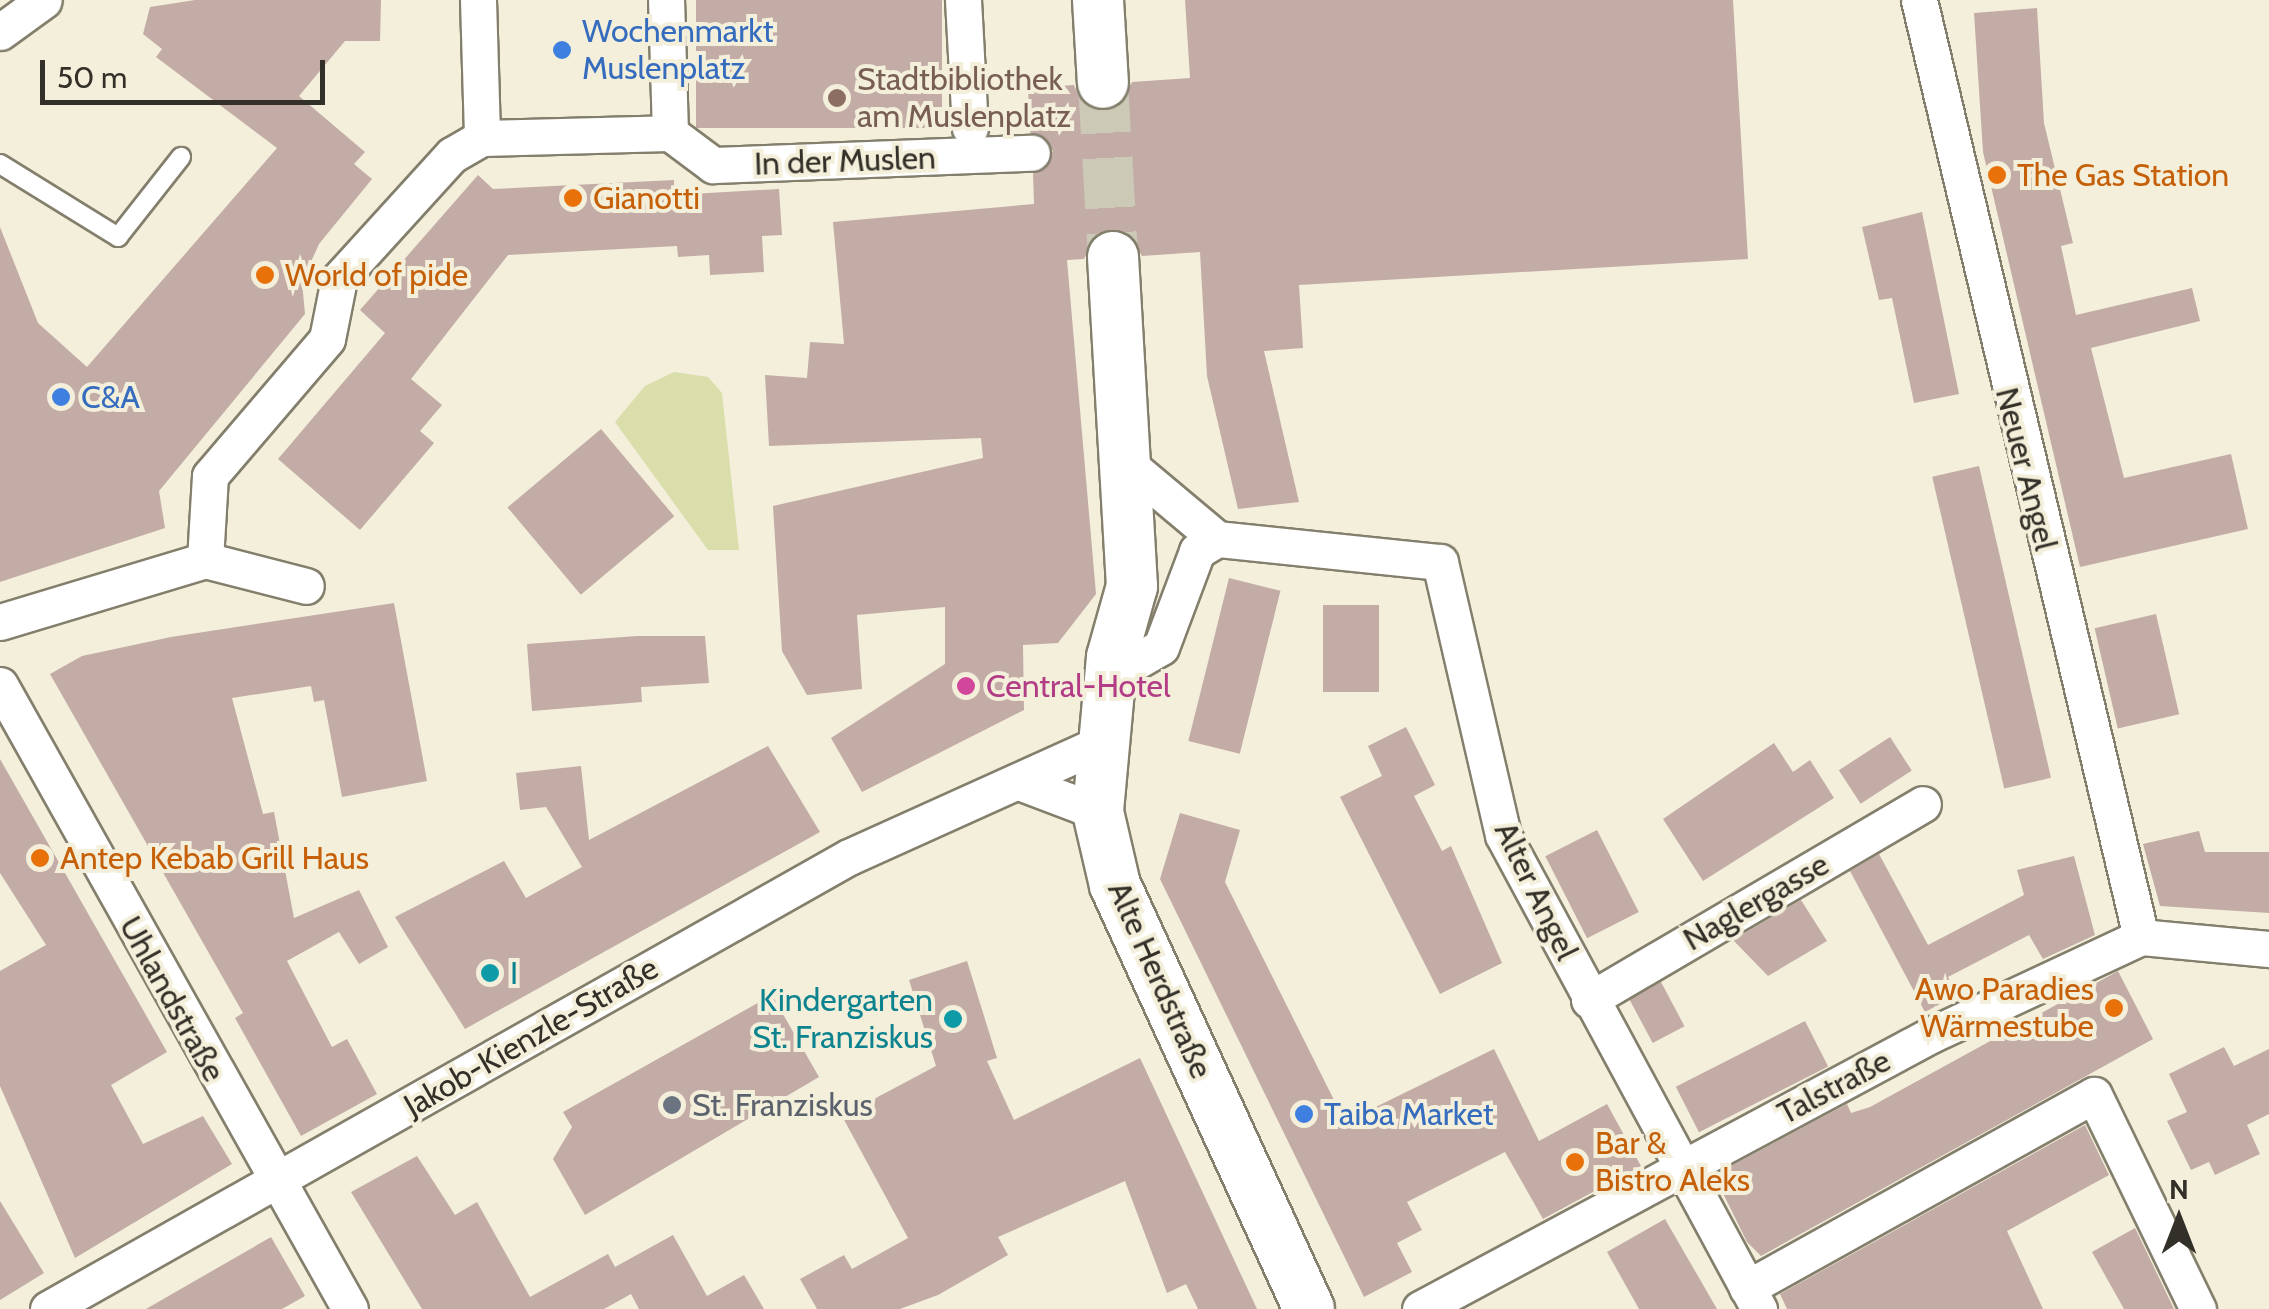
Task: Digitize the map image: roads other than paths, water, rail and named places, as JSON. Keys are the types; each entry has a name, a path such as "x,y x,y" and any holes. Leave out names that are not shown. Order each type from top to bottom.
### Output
{"main road":[{"path":"1098,0 1103,83"},
{"name":"Alte Herdstraße","path":"1113,257 1132,586 1109,676 1098,812 1116,885 1302,1288 1327,1309"}],"street":[{"path":"0,32 44,0"},
{"path":"478,0 482,138"},
{"path":"204,560 210,476 327,338 339,279 452,155 482,138 670,133 666,0"},
{"path":"963,0 970,128"},
{"name":"Neuer Angel","path":"1920,0 2141,937"},
{"name":"In der Muslen","path":"670,133 714,165 1032,153"},
{"path":"1109,676 1160,647 1197,551 1217,539 1124,460"},
{"name":"Alter Angel","path":"1217,539 1440,562 1504,835 1590,1000 1687,1166 1753,1299 2094,1094 2198,1309"},
{"path":"0,622 204,560 306,586"},
{"name":"Uhlandstraße","path":"0,686 274,1184 350,1309"},
{"name":"Jakob-Kienzle-Straße","path":"48,1309 849,857 1024,784 1102,743"},
{"path":"1024,784 1098,812"},
{"name":"Naglergasse","path":"1590,1000 1923,804"},
{"path":"2141,937 2269,949"},
{"name":"Talstraße","path":"1420,1309 1687,1166 2141,937"}],"lane":[{"path":"0,164 118,237 181,157"}],"tunnel":[{"path":"1103,83 1113,257"}],"place":[{"name":"Wochenmarkt Muslenplatz","path":"562,50"},
{"name":"Stadtbibliothek am Muslenplatz","path":"837,98"},
{"name":"The Gas Station","path":"1997,175"},
{"name":"Gianotti","path":"573,198"},
{"name":"World of pide","path":"265,275"},
{"name":"C&A","path":"61,397"},
{"name":"Central-Hotel","path":"966,686"},
{"name":"Antep Kebab Grill Haus","path":"40,858"},
{"name":"I","path":"490,973"},
{"name":"Awo Paradies Wärmestube","path":"2114,1008"},
{"name":"Kindergarten St. Franziskus","path":"953,1019"},
{"name":"St. Franziskus","path":"672,1105"},
{"name":"Taiba Market","path":"1304,1114"},
{"name":"Bar & Bistro Aleks","path":"1575,1162"}]}
